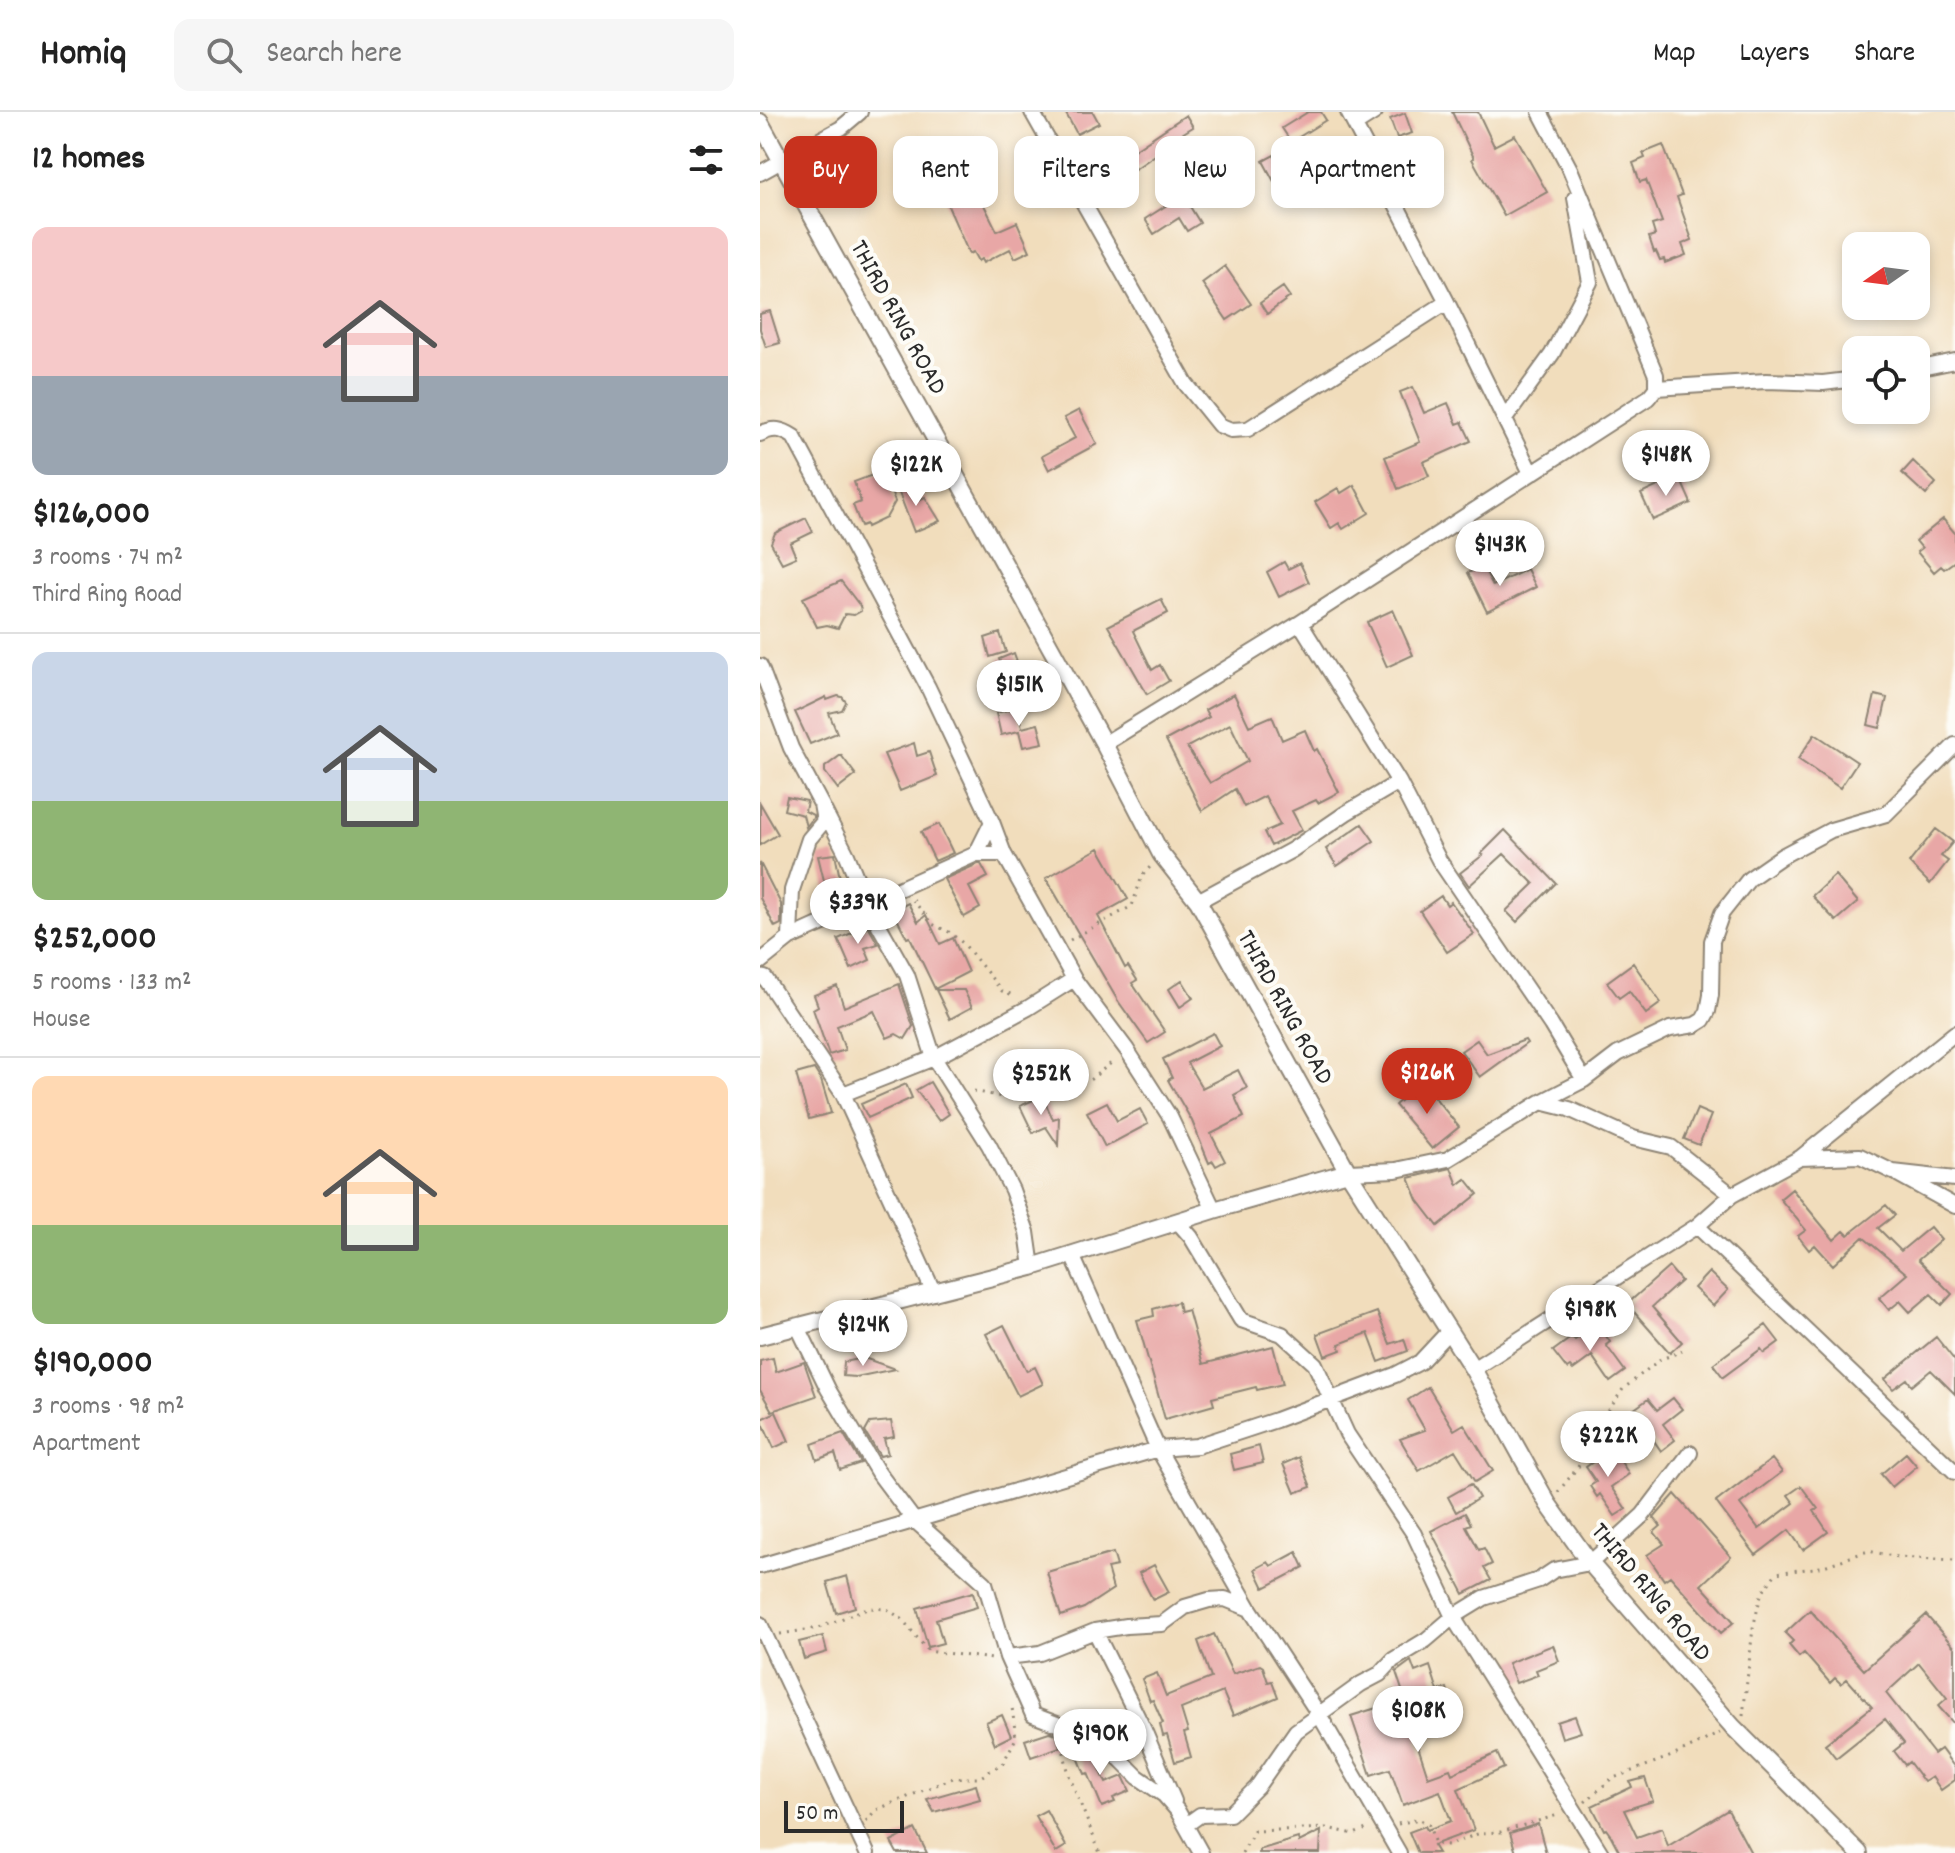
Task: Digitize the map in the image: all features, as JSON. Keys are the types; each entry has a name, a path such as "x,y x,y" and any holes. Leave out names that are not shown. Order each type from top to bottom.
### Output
{"street":[{"path":"760,173 841,128 860,112"},
{"path":"1032,112 1186,384 1219,425 1231,430 1248,429 1447,302"},
{"path":"1375,112 1352,118 1531,473"},
{"path":"1104,744 1300,623 1648,398 1656,388 1656,375 1570,169 1540,112"},
{"name":"THIRD RING ROAD","path":"760,122 1104,744 1161,854 1198,901 1348,1172 1473,1369 1548,1504 1590,1563 1741,1736 1859,1853"},
{"path":"1505,419 1552,354 1590,282 1570,169"},
{"path":"1930,366 1955,361"},
{"path":"1656,388 1766,381 1842,381"},
{"path":"760,434 782,429 794,437 928,687 1004,854 1074,979 1127,1050 1170,1117 1214,1210"},
{"path":"1300,623 1399,782 1439,860 1584,1080"},
{"path":"760,666 791,748 847,855 867,904 907,975 934,1058 989,1145 1012,1190 1027,1232 1032,1267"},
{"path":"760,1336 1032,1267 1348,1172 1396,1170 1448,1159 1541,1102 1584,1080 1618,1054 1670,1029 1695,1025 1703,1020 1711,995 1712,941 1722,913 1749,879 1782,856 1831,830 1886,814 1955,745"},
{"path":"1198,901 1292,850 1399,782"},
{"path":"790,938 792,890 809,839 824,821 821,804"},
{"path":"976,854 992,822"},
{"path":"760,962 790,938 976,854 1004,854"},
{"path":"760,977 765,978 843,1094 934,1293"},
{"path":"843,1094 934,1058 1028,1008 1074,979"},
{"path":"1473,1369 1697,1226 1732,1195 1800,1158 1955,1033"},
{"path":"1541,1102 1569,1109 1633,1138 1671,1147 1732,1195"},
{"path":"1800,1158 1860,1156 1955,1206"},
{"path":"1893,1172 1955,1179"},
{"path":"1178,1222 1191,1237 1241,1320 1282,1334 1315,1364 1347,1434 1414,1534 1453,1617 1601,1853"},
{"path":"1697,1226 1955,1472"},
{"path":"1072,1255 1158,1449 1250,1609 1320,1716 1399,1853"},
{"path":"798,1327 828,1389 877,1471 913,1519 985,1583 1007,1657 1033,1715 1078,1732 1114,1753 1138,1777 1164,1795 1177,1810"},
{"path":"760,1566 1158,1449 1197,1446 1276,1420 1395,1375 1420,1362 1448,1332"},
{"path":"1186,1825 1200,1815 1230,1814 1257,1787 1296,1731 1380,1674 1393,1660 1426,1640 1453,1617 1484,1598 1539,1580 1554,1570 1590,1563 1643,1515 1690,1453"},
{"path":"1007,1657 1040,1653 1095,1631 1162,1624 1185,1607 1209,1600 1225,1599 1250,1609"},
{"path":"762,1629 867,1853"},
{"path":"1095,1631 1144,1730 1177,1810 1201,1853"}],"path":[{"path":"1056,949 1132,906 1142,876 1161,854"},
{"path":"903,887 932,924 964,944 1002,991 1026,999 1028,1008"},
{"path":"953,1091 1002,1097 1056,1095 1091,1079 1127,1050"},
{"path":"1548,1504 1578,1467 1601,1422 1623,1389 1659,1360 1682,1351"},
{"path":"1741,1736 1753,1628 1761,1595 1776,1573 1821,1567 1868,1551 1898,1557 1955,1560"},
{"path":"762,1629 792,1633 819,1628 867,1608 887,1609 902,1619 928,1651 985,1660 1007,1657"},
{"path":"857,1833 876,1810 953,1778 979,1778 1003,1763 1016,1738 1012,1708"},
{"path":"1059,1725 1069,1775 1100,1853"},
{"path":"1242,1853 1254,1831 1327,1828 1354,1834 1383,1822"}],"building":[{"path":"1065,112 1093,112 1099,123 1077,134"},
{"path":"1308,112 1321,112 1326,120 1301,136 1287,136 1282,128"},
{"path":"1452,112 1478,112 1494,146 1515,135 1547,192 1504,216 1472,159"},
{"path":"1405,113 1412,133 1396,136 1390,119"},
{"path":"1186,115 1193,127 1179,136 1155,136 1155,155 1139,166 1139,147"},
{"path":"1663,145 1682,195 1677,197 1692,240 1682,244 1686,255 1665,263 1654,252 1649,237 1655,235 1652,225 1662,222 1646,180 1640,182 1633,163 1645,158 1643,153"},
{"path":"1271,157 1271,176 1263,161"},
{"path":"949,208 986,208 997,231 1017,222 1030,251 1015,258 1010,249 983,263 973,252 969,254"},
{"path":"1162,208 1191,208 1200,223 1187,231 1179,218 1154,234 1145,219"},
{"path":"1225,266 1251,304 1227,320 1202,283"},
{"path":"1283,287 1290,297 1267,314 1260,303"},
{"path":"770,311 780,343 766,347 760,329 760,314"},
{"path":"1413,387 1424,413 1448,403 1457,424 1462,422 1471,441 1423,462 1429,476 1398,489 1385,457 1420,442 1400,392"},
{"path":"1079,410 1097,444 1049,470 1042,456 1075,438 1064,418"},
{"path":"1913,461 1936,483 1926,495 1902,473"},
{"path":"883,471 895,502 886,518 867,527 866,524 861,526 853,505 861,502 854,482"},
{"path":"897,475 916,501 925,497 940,521 914,532 893,477"},
{"path":"1679,476 1691,503 1653,520 1641,494"},
{"path":"1354,485 1369,513 1343,529 1339,523 1331,528 1315,502 1338,488 1341,493"},
{"path":"806,518 813,532 790,543 796,557 782,563 771,543 775,533"},
{"path":"1943,519 1955,533 1955,561 1934,572 1917,552 1922,548 1916,541"},
{"path":"1284,562 1288,569 1300,563 1309,582 1279,597 1267,572"},
{"path":"1483,566 1493,586 1527,569 1536,587 1487,612 1468,573"},
{"path":"841,581 861,611 854,615 845,614 838,628 827,625 817,627 803,598"},
{"path":"1161,599 1168,613 1133,631 1152,670 1160,665 1169,681 1147,694 1108,626"},
{"path":"1393,610 1413,655 1387,667 1367,622"},
{"path":"1000,633 1006,652 990,657 985,638"},
{"path":"1014,653 1021,673 1006,678 999,659"},
{"path":"1234,694 1249,726 1272,716 1282,740 1305,730 1339,792 1292,811 1302,830 1271,846 1264,832 1280,825 1265,796 1244,807 1235,789 1202,811 1166,740 1209,717 1205,710","holes":["1230,724 1248,761 1210,783 1187,747"]},
{"path":"1875,695 1887,698 1880,728 1868,725"},
{"path":"838,696 846,702 842,710 829,713 837,733 810,744 795,712 826,697 827,700"},
{"path":"1017,707 1022,728 1038,724 1043,743 1023,747 1019,731 1001,735 996,713"},
{"path":"1815,734 1857,762 1840,788 1798,759"},
{"path":"914,743 917,756 929,752 937,776 900,791 884,754"},
{"path":"841,755 856,775 838,789 825,772 825,767"},
{"path":"787,797 807,801 805,811 813,818 806,827 803,815 784,810"},
{"path":"760,803 778,834 760,845"},
{"path":"939,824 953,853 935,861 921,832"},
{"path":"1362,824 1374,841 1337,866 1326,849"},
{"path":"1936,829 1953,842 1941,856 1948,861 1930,884 1909,863"},
{"path":"1505,830 1556,883 1517,922 1506,911 1534,884 1504,854 1469,886 1460,873 1483,855"},
{"path":"1099,848 1128,899 1098,916 1125,968 1128,966 1137,980 1132,983 1165,1032 1148,1043 1118,1001 1046,878"},
{"path":"835,854 840,878 845,877 853,896 829,901 818,856"},
{"path":"760,863 781,904 781,924 775,927 760,898"},
{"path":"978,864 988,877 969,887 980,908 964,917 944,879"},
{"path":"1835,875 1858,902 1836,921 1812,896"},
{"path":"1441,896 1447,905 1451,902 1474,934 1447,952 1420,911"},
{"path":"908,903 918,922 926,915 940,944 953,938 968,972 935,989 910,937 907,938 893,911"},
{"path":"868,926 878,944 865,948 870,960 851,969 838,939"},
{"path":"1633,963 1661,1003 1646,1014 1629,991 1619,998 1607,982"},
{"path":"1182,980 1193,998 1180,1007 1169,989"},
{"path":"899,984 913,1026 905,1039 896,1034 887,1038 874,1011 837,1026 845,1050 829,1055 813,1009 818,1006 814,995 837,986 844,1007"},
{"path":"936,990 964,990 972,1007 950,1019"},
{"path":"1213,1033 1220,1046 1187,1063 1202,1088 1238,1070 1247,1088 1234,1095 1244,1117 1211,1134 1225,1161 1216,1166 1213,1161 1209,1163 1192,1121 1168,1080 1172,1078 1163,1059"},
{"path":"1477,1040 1487,1054 1525,1040 1527,1043 1480,1077 1461,1051"},
{"path":"814,1069 821,1080 831,1113 809,1119 796,1074"},
{"path":"930,1082 949,1114 939,1121 916,1090"},
{"path":"1422,1082 1459,1127 1432,1149 1395,1105"},
{"path":"906,1084 912,1098 868,1118 861,1104"},
{"path":"1042,1096 1053,1119 1059,1117 1058,1145 1046,1127 1033,1133 1020,1106"},
{"path":"1107,1102 1117,1121 1140,1109 1148,1124 1105,1147 1087,1112"},
{"path":"1697,1109 1711,1115 1699,1145 1684,1139"},
{"path":"1451,1168 1458,1185 1466,1179 1478,1194 1438,1226 1418,1200 1409,1178"},
{"path":"1792,1189 1834,1240 1844,1231 1848,1235 1886,1205 1895,1215 1878,1228 1901,1251 1930,1227 1941,1240 1918,1260 1952,1294 1942,1305 1931,1294 1910,1312 1900,1301 1889,1310 1879,1298 1907,1274 1863,1237 1833,1265 1815,1245 1809,1250 1798,1236 1806,1230 1780,1199"},
{"path":"1669,1267 1681,1281 1652,1307 1682,1342 1670,1353 1627,1304"},
{"path":"1709,1272 1728,1290 1713,1306 1694,1288"},
{"path":"1178,1302 1180,1312 1188,1310 1203,1364 1273,1346 1283,1384 1212,1398 1214,1405 1165,1419 1137,1320 1154,1316 1153,1309"},
{"path":"1377,1312 1390,1344 1404,1339 1408,1351 1379,1362 1368,1333 1339,1344 1341,1350 1325,1356 1317,1334"},
{"path":"1598,1324 1610,1342 1606,1345 1625,1371 1610,1382 1592,1356 1573,1370 1570,1367 1567,1369 1553,1351"},
{"path":"1004,1325 1027,1371 1035,1367 1043,1384 1018,1396 986,1334"},
{"path":"1766,1325 1779,1342 1764,1353 1761,1349 1723,1377 1713,1364"},
{"path":"1936,1337 1955,1361 1955,1394 1931,1370 1912,1386 1907,1379 1893,1389 1885,1379"},
{"path":"773,1358 776,1372 804,1362 816,1396 772,1411 760,1390 760,1361"},
{"path":"864,1358 895,1369 856,1377 843,1376 844,1362"},
{"path":"1428,1387 1454,1430 1464,1424 1493,1471 1475,1482 1455,1450 1419,1471 1400,1439 1425,1430 1408,1400"},
{"path":"1673,1398 1682,1409 1663,1424 1675,1440 1661,1451 1633,1410 1648,1399 1657,1410"},
{"path":"776,1412 789,1441 774,1448 761,1419"},
{"path":"891,1421 894,1437 884,1439 888,1454 880,1456 865,1432 870,1423"},
{"path":"843,1433 861,1463 840,1470 835,1453 817,1460 812,1444"},
{"path":"1259,1446 1263,1463 1234,1470 1230,1454"},
{"path":"1612,1448 1629,1474 1611,1487 1626,1509 1615,1516 1600,1494 1597,1497 1590,1486 1596,1482 1586,1467"},
{"path":"1906,1453 1917,1466 1892,1487 1881,1474"},
{"path":"1299,1457 1311,1487 1295,1493 1283,1464"},
{"path":"1772,1459 1782,1472 1740,1504 1759,1529 1794,1503 1788,1495 1801,1486 1818,1509 1814,1511 1828,1532 1803,1550 1789,1530 1756,1555 1716,1502"},
{"path":"1471,1484 1479,1498 1456,1512 1448,1497"},
{"path":"1675,1494 1731,1557 1701,1585 1734,1622 1721,1633 1670,1576 1664,1580 1647,1555 1664,1544 1654,1532 1661,1526 1654,1518"},
{"path":"1465,1513 1471,1524 1466,1526 1479,1550 1484,1548 1492,1564 1484,1568 1491,1580 1464,1594 1431,1531"},
{"path":"1297,1552 1304,1567 1264,1588 1255,1569 1268,1562 1271,1566"},
{"path":"1113,1553 1117,1566 1107,1568 1113,1589 1084,1608 1061,1616 1047,1572"},
{"path":"1154,1565 1169,1592 1153,1600 1139,1573"},
{"path":"847,1576 855,1607 836,1613 827,1582"},
{"path":"973,1592 977,1607 936,1619 943,1643 928,1647 917,1608"},
{"path":"1810,1610 1864,1670 1926,1615 1955,1648 1955,1725 1938,1706 1947,1698 1919,1663 1886,1693 1934,1754 1941,1749 1955,1768 1955,1780 1941,1790 1932,1777 1924,1782 1909,1762 1905,1765 1894,1751 1904,1743 1885,1719 1836,1758 1825,1744 1872,1707 1847,1679 1841,1684 1835,1678 1830,1683 1804,1653 1799,1657 1789,1645 1793,1641 1785,1633"},
{"path":"1214,1634 1233,1674 1260,1665 1268,1682 1272,1681 1278,1697 1233,1716 1223,1692 1181,1709 1191,1757 1175,1762 1167,1735 1163,1736 1160,1724 1163,1723 1142,1679 1157,1673 1166,1696 1211,1678 1198,1641"},
{"path":"823,1636 827,1652 804,1659 799,1642"},
{"path":"1553,1645 1559,1661 1536,1670 1538,1675 1516,1683 1508,1663"},
{"path":"1411,1661 1415,1672 1430,1666 1438,1691 1447,1688 1451,1701 1430,1708 1438,1732 1416,1740 1428,1777 1450,1769 1452,1774 1497,1753 1504,1768 1458,1789 1474,1830 1433,1845 1438,1853 1418,1853 1409,1832 1425,1826 1427,1830 1451,1821 1440,1791 1403,1805 1390,1769 1371,1775 1351,1716 1405,1699 1396,1672"},
{"path":"1002,1715 1011,1736 995,1744 986,1722"},
{"path":"1575,1716 1581,1732 1562,1738 1557,1722"},
{"path":"1049,1732 1056,1734 1060,1747 1031,1757 1025,1740"},
{"path":"1077,1743 1093,1752 1106,1783 1123,1776 1130,1791 1102,1807 1073,1745"},
{"path":"1645,1778 1653,1801 1624,1810 1637,1837 1662,1828 1668,1846 1728,1810 1751,1853 1620,1853 1592,1806 1632,1787 1630,1782"},
{"path":"976,1785 980,1799 934,1812 927,1799"},
{"path":"1046,1810 1066,1846 1056,1852 1035,1816"},
{"path":"1538,1824 1546,1853 1516,1853 1510,1833"},
{"path":"915,1829 927,1853 897,1853 891,1842"},
{"path":"1321,1831 1320,1853 1259,1853 1259,1850 1298,1838 1299,1842"}]}
